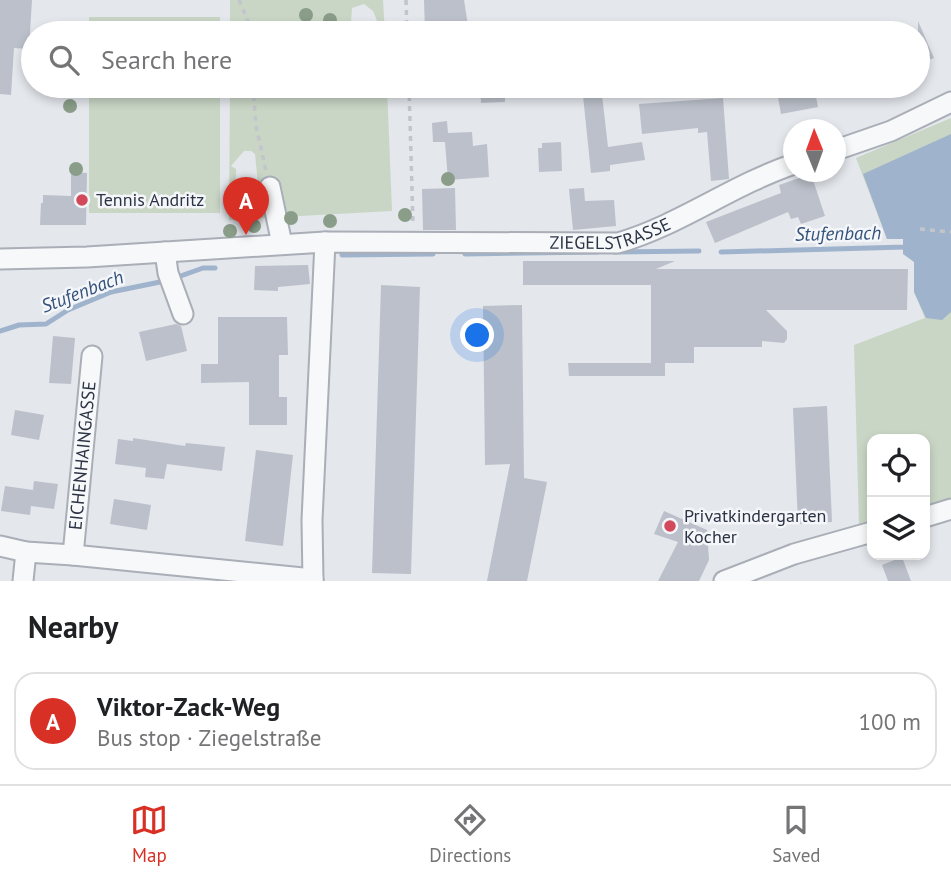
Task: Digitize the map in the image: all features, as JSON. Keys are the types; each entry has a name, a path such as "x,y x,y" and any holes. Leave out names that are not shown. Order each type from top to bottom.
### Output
{"street":[{"path":"846,146 891,131 951,102"},
{"name":"ZIEGELSTRASSE","path":"0,259 325,242 618,243 655,231 736,189 783,168"},
{"path":"270,187 282,244"},
{"path":"313,580 312,520 325,242"},
{"path":"165,252 171,282 183,314"},
{"name":"EICHENHAINGASSE","path":"72,555 92,356"},
{"path":"930,515 951,509"},
{"path":"724,581 794,554 867,533"},
{"name":"EICHENHAINGASSE","path":"0,546 26,552 313,580"},
{"path":"23,581 26,552"}],"path":[{"path":"239,0 248,21"},
{"path":"406,0 407,21"},
{"path":"254,98 256,126 270,187"},
{"path":"409,98 413,242"},
{"path":"920,229 951,232"}],"green space":[{"path":"230,0 383,0 384,21 377,21 373,11 364,4 352,8 351,21 230,21"},
{"path":"89,17 220,17 220,21 89,21"},
{"path":"89,98 220,98 220,213 89,213"},
{"path":"230,98 387,98 392,211 229,220","holes":["244,151 255,154 258,185 246,192 236,184 236,169 231,166"]},
{"path":"951,118 951,501 930,507 930,434 867,434 867,524 859,526 854,345 925,318 914,292 914,262 910,239 887,239 856,158"}],"water":[{"path":"951,134 951,312 942,320 926,318 914,292 914,262 903,254 903,239 887,239 863,174"}],"building":[{"path":"0,0 32,0 31,21 21,21 21,48 14,48 11,95 0,94"},
{"path":"424,0 464,0 467,21 425,21"},
{"path":"481,98 505,98 505,102 481,103"},
{"path":"583,98 602,98 608,147 642,142 645,160 610,165 610,171 591,173"},
{"path":"723,98 729,179 711,181 707,132 698,133 698,128 642,134 639,104"},
{"path":"778,98 816,98 818,107 781,114"},
{"path":"447,121 448,133 472,132 473,146 487,144 489,177 448,180 445,142 433,142 432,123"},
{"path":"561,142 562,171 539,172 538,148 542,148 542,143"},
{"path":"71,172 87,173 86,225 40,225 43,195 71,196"},
{"path":"788,182 814,182 825,216 801,224 798,217 791,219 788,212 715,243 706,222 781,193 779,185"},
{"path":"455,188 456,230 423,230 422,189"},
{"path":"584,188 585,201 614,200 616,226 573,230 569,189"},
{"path":"523,261 675,261 656,269 908,269 907,310 766,310 787,331 784,343 762,341 762,347 694,347 694,363 665,363 665,376 569,376 568,363 651,363 651,285 523,285"},
{"path":"308,265 310,284 278,287 278,291 254,290 255,266"},
{"path":"381,285 420,287 411,574 372,573"},
{"path":"522,305 524,478 547,482 527,581 487,581 510,464 485,465 483,306"},
{"path":"218,317 287,317 288,355 279,355 279,397 287,397 287,425 249,425 249,382 201,383 201,364 218,364"},
{"path":"176,324 181,326 187,351 146,361 139,332"},
{"path":"53,336 75,338 71,384 49,383"},
{"path":"827,406 832,522 798,524 793,408"},
{"path":"15,410 44,415 39,440 11,435"},
{"path":"133,438 185,446 186,443 225,447 222,471 167,464 164,479 145,477 146,468 115,464 118,439 133,441"},
{"path":"256,450 293,455 283,546 245,541"},
{"path":"34,481 58,484 54,509 31,506 30,515 1,511 5,486 33,490"},
{"path":"114,499 151,505 147,530 110,524"},
{"path":"664,511 707,530 709,560 699,581 658,581 678,542 654,534"},
{"path":"903,560 911,581 888,581 882,565"}],"waterway":[{"name":"Stufenbach","path":"721,252 910,245"},
{"name":"Stufenbach","path":"614,252 699,251"},
{"name":"Stufenbach","path":"465,254 598,252"},
{"name":"Stufenbach","path":"342,255 433,254"},
{"name":"Stufenbach","path":"175,278 203,268 215,268"},
{"name":"Stufenbach","path":"0,331 19,325 46,324 68,310 111,292 165,281"}],"place":[{"name":"Tennis Andritz","path":"82,200"},
{"name":"Viktor-Zack-Weg","path":"246,235"},
{"name":"Privatkindergarten Kocher","path":"670,526"}]}
